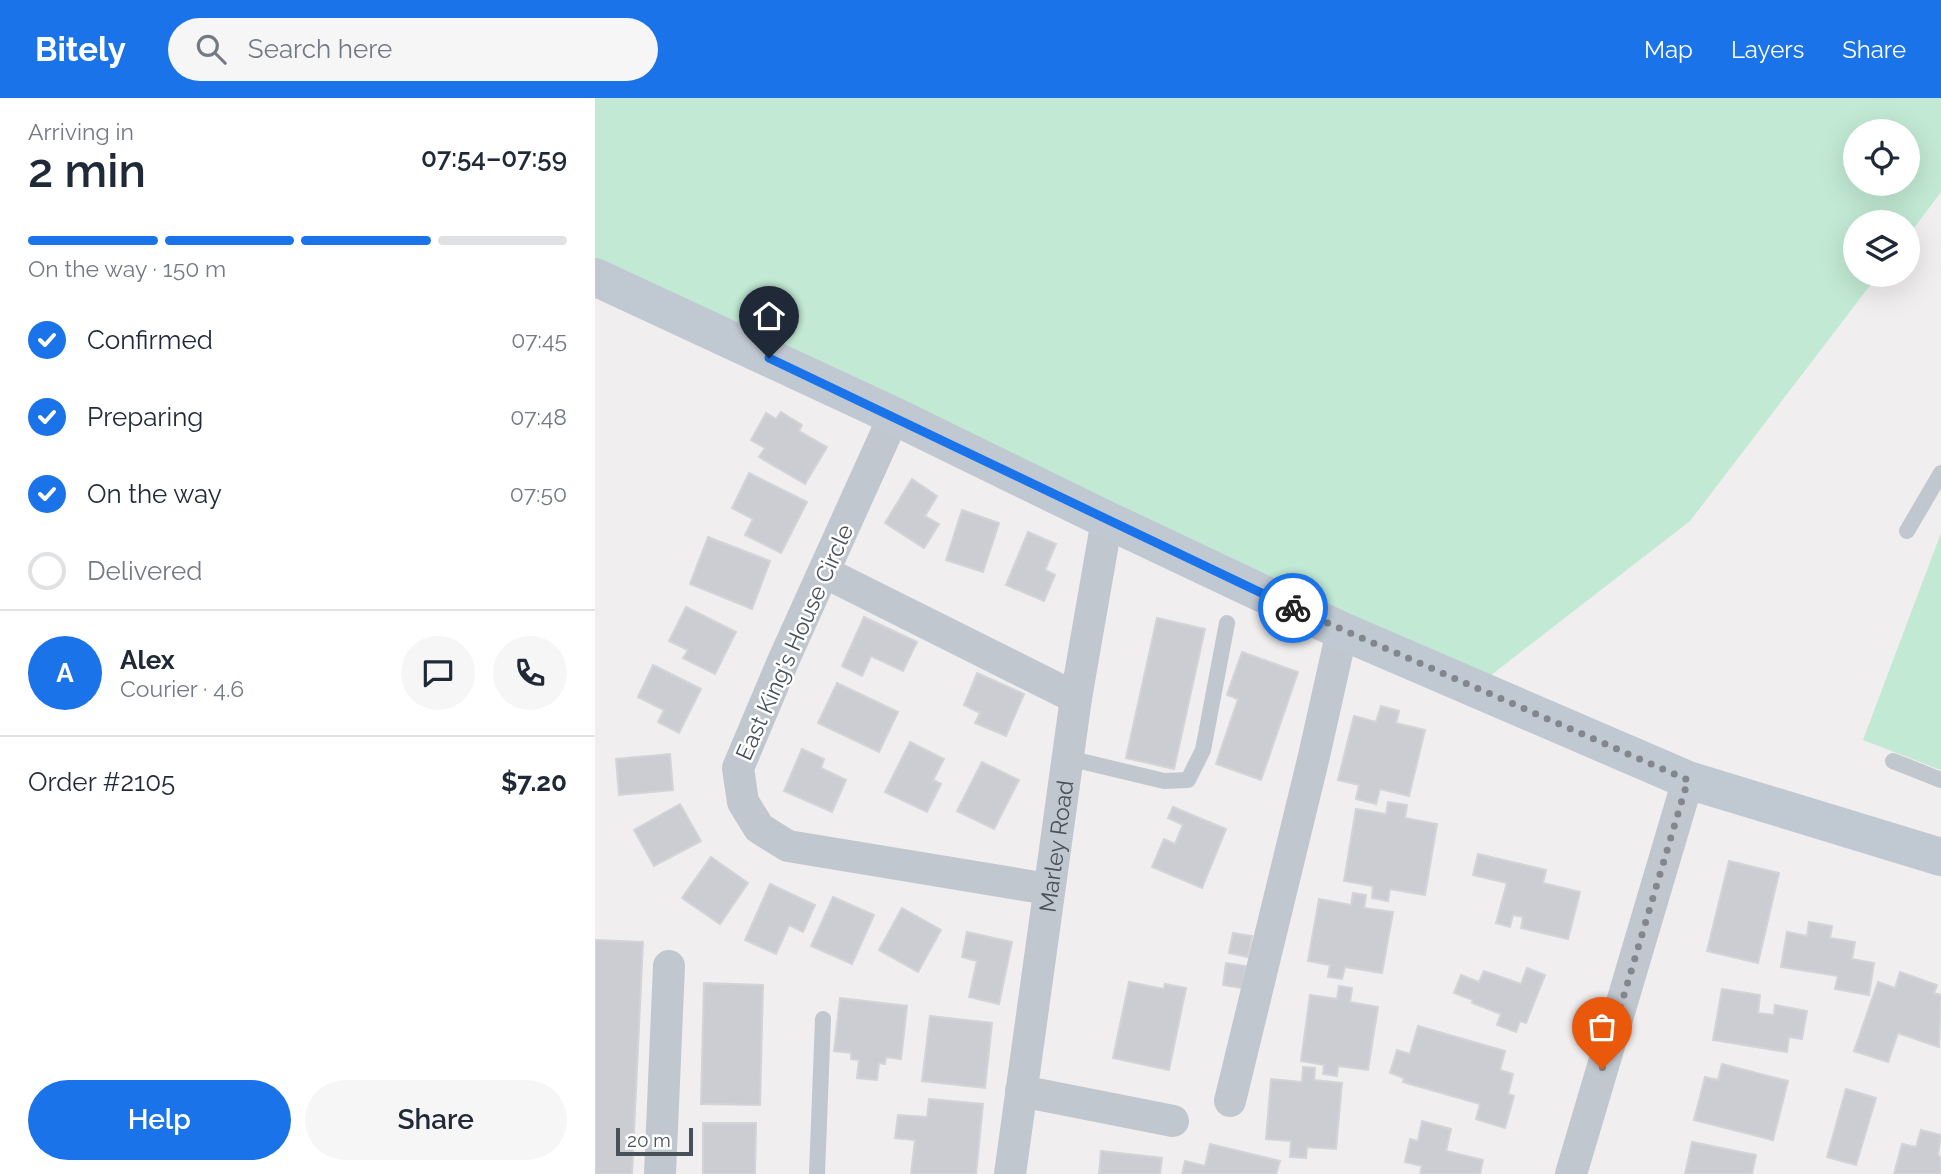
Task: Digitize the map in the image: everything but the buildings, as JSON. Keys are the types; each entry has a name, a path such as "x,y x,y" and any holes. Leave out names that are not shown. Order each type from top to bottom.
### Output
{"main road":[{"path":"595,277 894,416 1342,631 1688,780 1941,857"}],"street":[{"name":"East King's House Circle","path":"894,416 784,659 738,768 743,802 759,828 788,846 1048,889"},
{"name":"Marley Road","path":"1010,1174 1067,758 1107,520"},
{"path":"824,572 1076,698"},
{"path":"1230,1101 1342,631"},
{"path":"1571,1174 1688,780"},
{"path":"660,1174 669,966"},
{"path":"1021,1091 1173,1121"}],"lane":[{"path":"1907,531 1941,473"},
{"path":"1067,758 1164,781 1188,780 1203,750 1227,623"},
{"path":"1893,761 1941,780"},
{"path":"817,1174 823,1019"}],"green space":[{"path":"595,98 1941,98 1941,192 1920,220 1920,210 1843,210 1843,287 1869,287 1690,521 1486,679 595,263"},
{"path":"1941,533 1941,770 1863,740"}],"way so far":[{"path":"1293,608 1688,780 1602,1069"}],"route":[{"path":"769,358 1293,608"}]}
